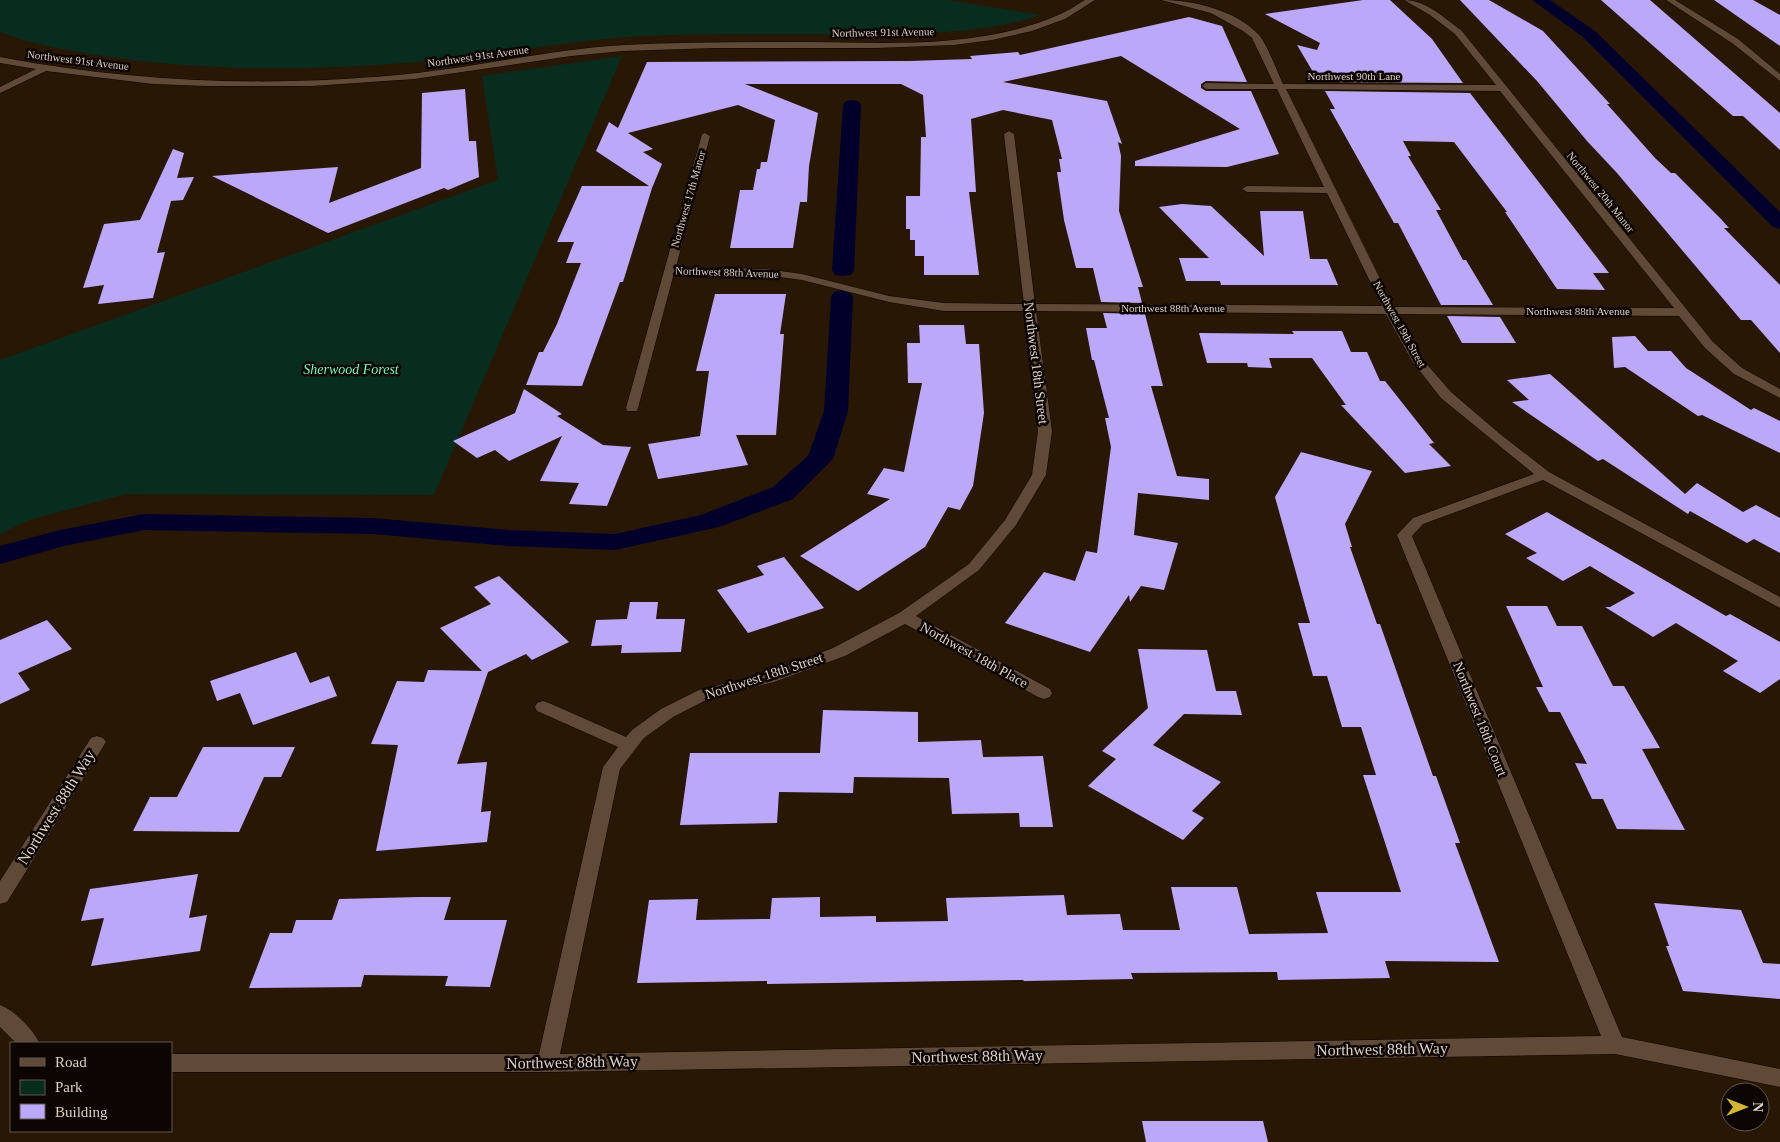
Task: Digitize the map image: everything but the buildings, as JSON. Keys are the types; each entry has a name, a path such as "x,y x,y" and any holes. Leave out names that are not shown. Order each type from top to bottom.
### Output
{"street":[{"name":"Northwest 91st Avenue","path":"0,60 27,66 142,80 204,84 337,82 414,76 618,48 699,45 907,45 961,42 1047,24 1076,11 1091,0"},
{"name":"Northwest 19th Street","path":"1166,0 1217,12 1241,24 1256,37 1389,309 1418,361 1446,395 1495,437 1544,474 1780,603"},
{"name":"Northwest 20th Manor","path":"1408,0 1433,13 1458,32 1501,88 1710,345 1738,371 1780,394"},
{"path":"1670,0 1735,42 1780,78"},
{"path":"17,71 27,66"},
{"path":"0,90 44,68"},
{"name":"Northwest 90th Lane","path":"1206,86 1501,88"},
{"name":"Northwest 18th Street","path":"547,1063 612,767 638,734 667,713 705,694 768,678 839,652 905,617 974,567 1011,522 1039,474 1045,431 1009,134"},
{"name":"Northwest 17th Manor","path":"632,408 706,136"},
{"path":"1247,189 1331,190"},
{"name":"Northwest 88th Avenue","path":"668,270 765,272 802,276 889,299 944,307 1682,312"},
{"name":"Northwest 18th Court","path":"1544,474 1418,521 1404,535 1615,1045"},
{"name":"Northwest 18th Place","path":"905,617 1044,693"},
{"path":"543,707 629,745"},
{"name":"Northwest 88th Way","path":"0,897 97,742"},
{"path":"0,1014 28,1042"},
{"name":"Northwest 88th Way","path":"172,1063 547,1063 1615,1045 1780,1078"}],"green space":[{"path":"0,0 947,0 1041,15 997,26 932,33 643,36 415,62 326,67 236,68 147,62 77,52 25,40 0,32"},
{"name":"Sherwood Forest","path":"622,56 434,495 126,494 29,520 0,534 0,360 498,180 482,76"}],"waterway":[{"path":"1540,0 1589,34 1780,223"},
{"path":"843,270 852,105"},
{"path":"0,555 60,538 144,522 373,526 509,538 615,542 709,521 783,493 820,459 836,411 842,297"}]}
